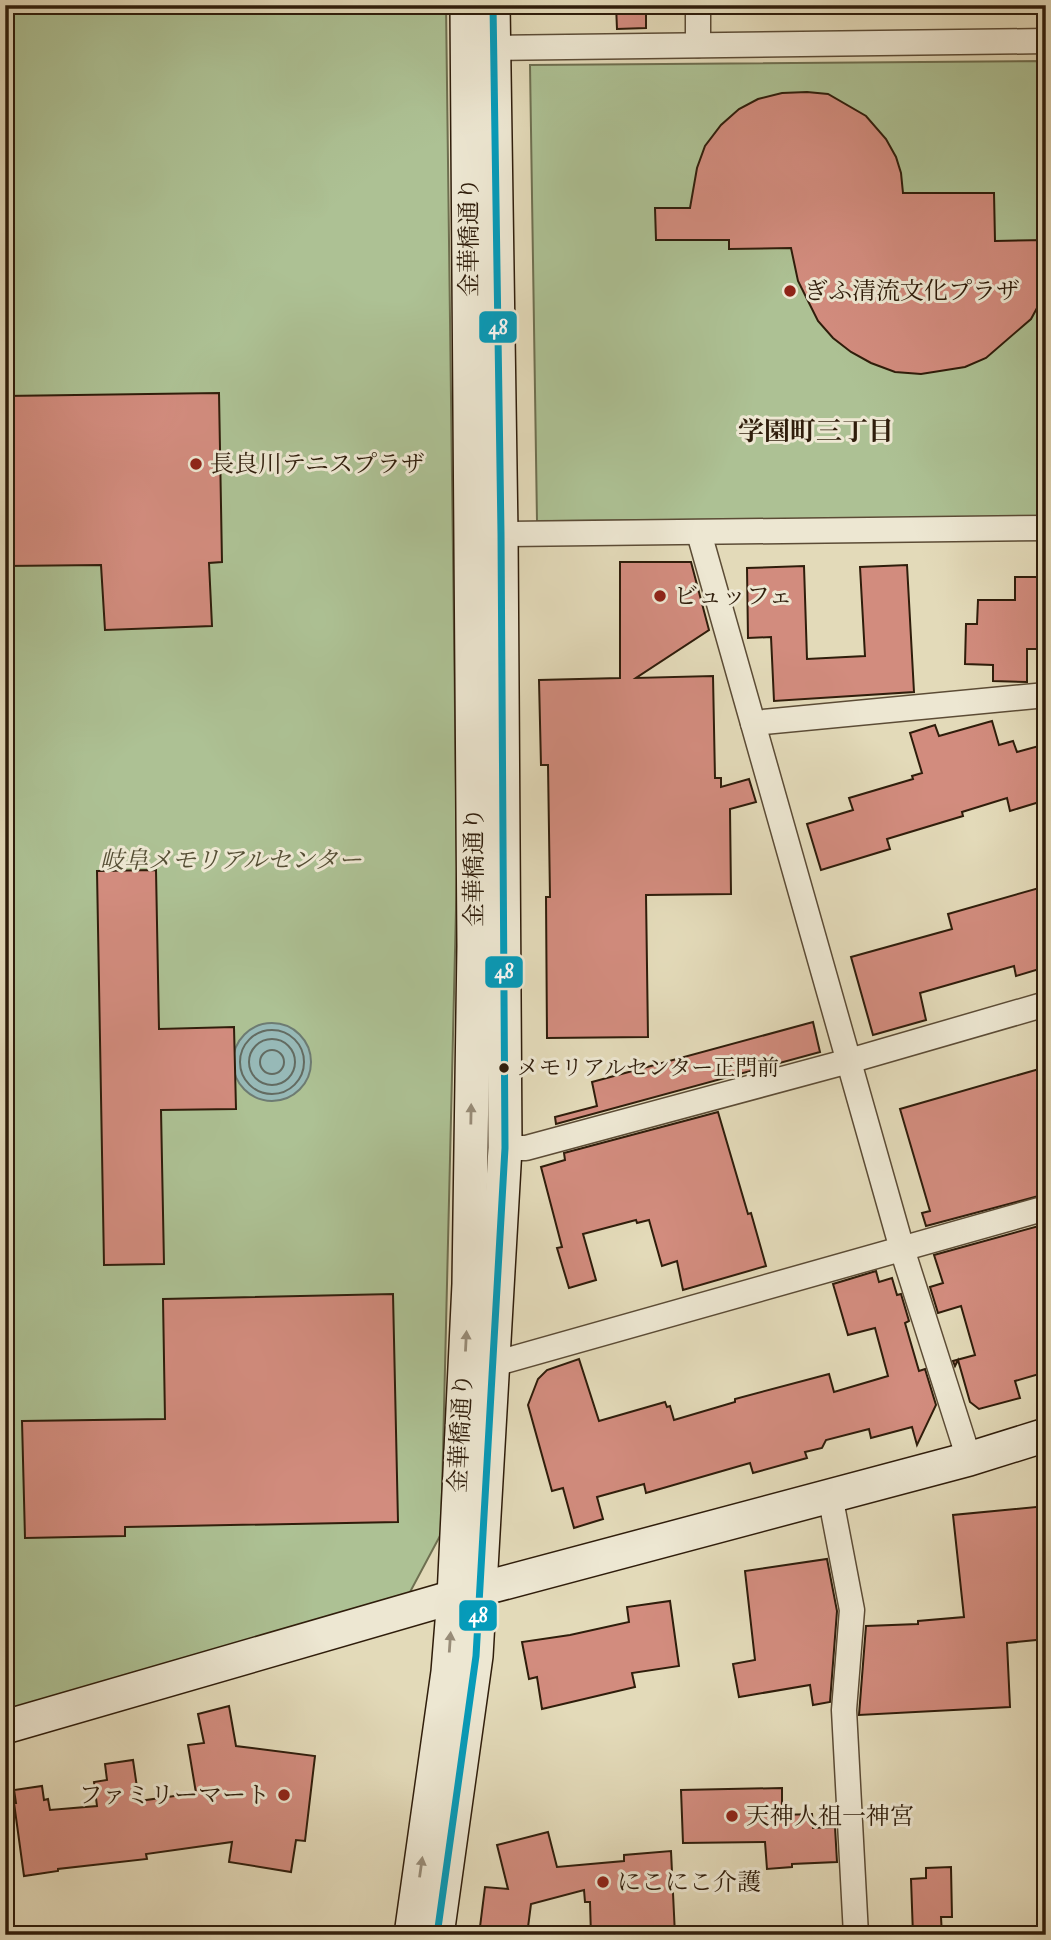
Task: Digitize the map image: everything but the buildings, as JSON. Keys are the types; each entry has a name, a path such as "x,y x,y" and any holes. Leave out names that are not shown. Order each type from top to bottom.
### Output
{"street":[{"name":"金華橋通り","path":"437,1935 476,1656 467,1593 474,946 467,5"},
{"name":"金華橋通り","path":"411,1935 448,1672 467,1593 494,1364 505,1148 501,534 493,5"},
{"path":"698,5 698,45"},
{"path":"494,48 1046,41"},
{"path":"501,534 1046,528"},
{"path":"699,533 902,1249 969,1459"},
{"path":"753,723 1046,695"},
{"path":"505,1148 526,1147 849,1061 1046,1004"},
{"path":"494,1364 1046,1208"},
{"path":"5,1727 467,1593 969,1459 1046,1435"},
{"path":"830,1495 852,1609 844,1710 856,1935"}],"green space":[{"name":"岐阜メモリアルセンター","path":"5,5 446,5 457,868 441,1534 409,1594 5,1714"},
{"name":"ぎふ清流文化プラザ","path":"1046,61 1046,517 537,521 530,65"}],"water":[{"path":"272,1023 287,1026 304,1040 311,1062 308,1077 294,1094 272,1101 257,1098 240,1084 233,1062 236,1047 250,1030"}],"transit line":[{"name":"48","path":"437,1935 476,1656 505,1148 501,534 493,5"}],"place":[{"name":"ぎふ清流文化プラザ","path":"790,291"},
{"name":"長良川テニスプラザ","path":"196,464"},
{"name":"ビュッフェ","path":"660,596"},
{"name":"メモリアルセンター正門前","path":"504,1068"},
{"name":"ファミリーマート","path":"284,1795"},
{"name":"天神人祖一神宮","path":"732,1816"},
{"name":"にこにこ介護","path":"603,1882"}],"district":[{"name":"学園町三丁目","path":"816,432"}]}
